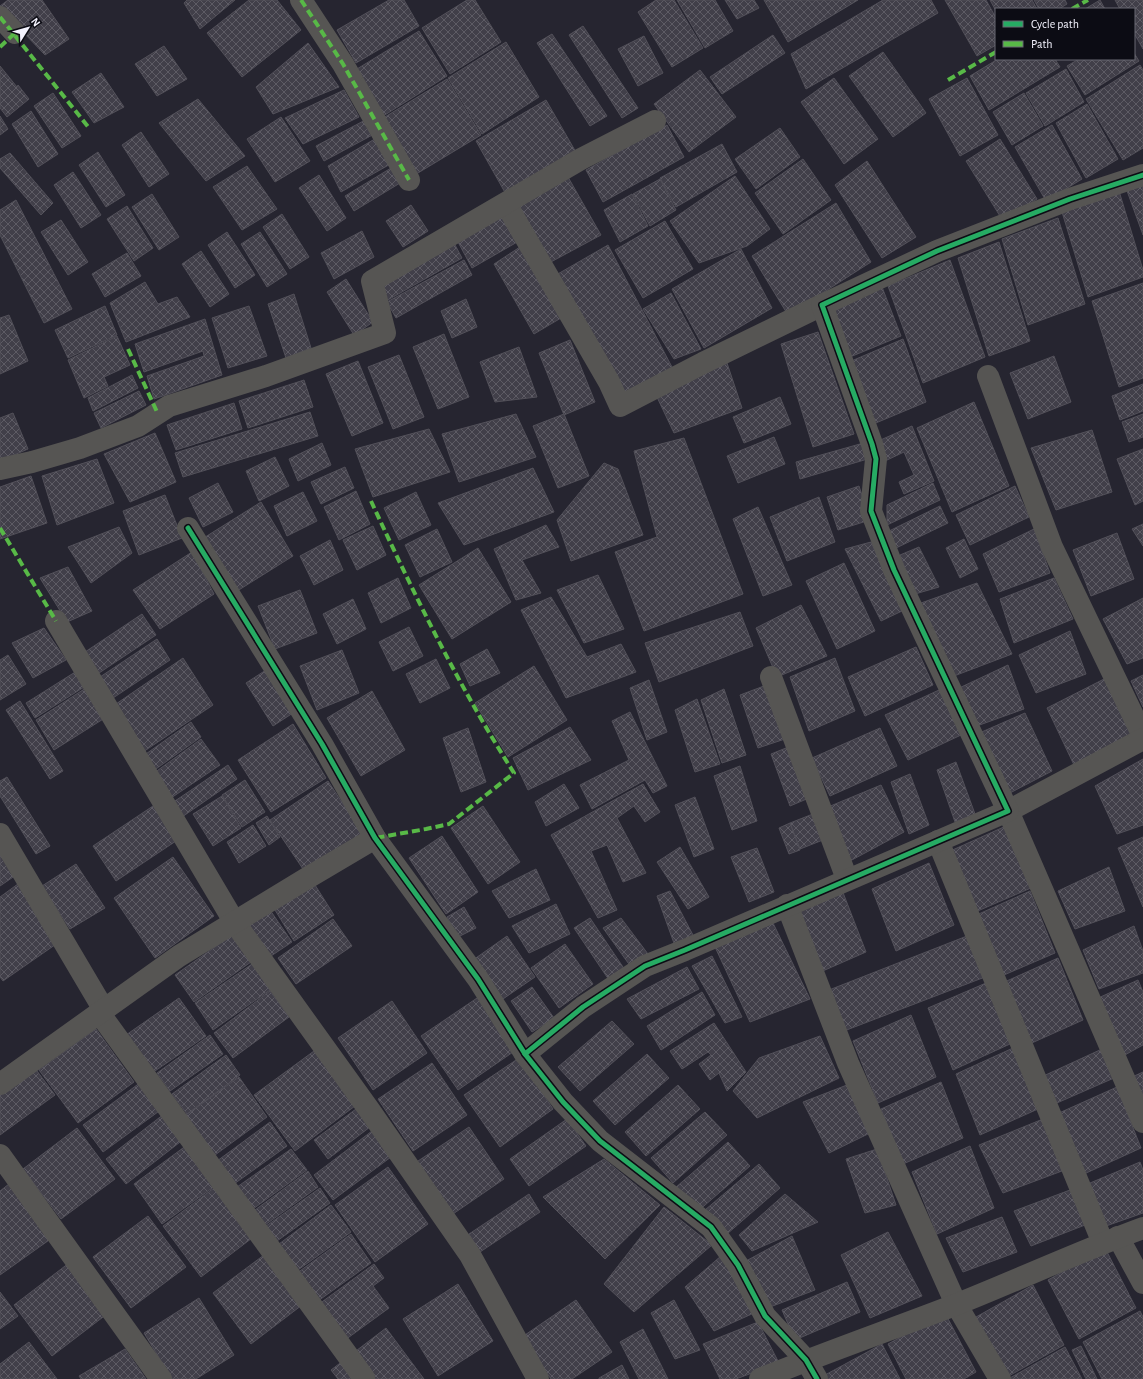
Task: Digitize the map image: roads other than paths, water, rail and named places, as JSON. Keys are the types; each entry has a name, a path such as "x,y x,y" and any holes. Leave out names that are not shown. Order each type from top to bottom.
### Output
{"street":[{"path":"301,0 343,64 409,180"},
{"path":"0,17 15,34"},
{"path":"0,469 32,462 80,448 138,426 169,406 266,376 385,333 372,281 581,159 654,121"},
{"path":"506,204 609,382 620,406 703,363 937,250 1070,199 1143,174"},
{"path":"822,305 876,459 871,512 894,570 1008,811 1143,1122"},
{"path":"988,376 1052,548 1143,736"},
{"path":"188,528 322,744 375,838 478,979 525,1054 564,1102 600,1141 711,1227 738,1265 766,1316 806,1360 817,1379"},
{"path":"56,621 235,923 370,1111 470,1255 538,1379"},
{"path":"771,677 847,879"},
{"path":"525,1054 583,1006 645,966 1008,811 1143,739"},
{"path":"0,834 102,1012 364,1378"},
{"path":"0,1084 179,956 375,838"},
{"path":"938,841 1110,1240 1143,1283"},
{"path":"787,906 848,1063 956,1304 1000,1379"},
{"path":"0,1155 162,1379"},
{"path":"760,1379 806,1360 956,1304 1110,1240 1143,1228"}]}
